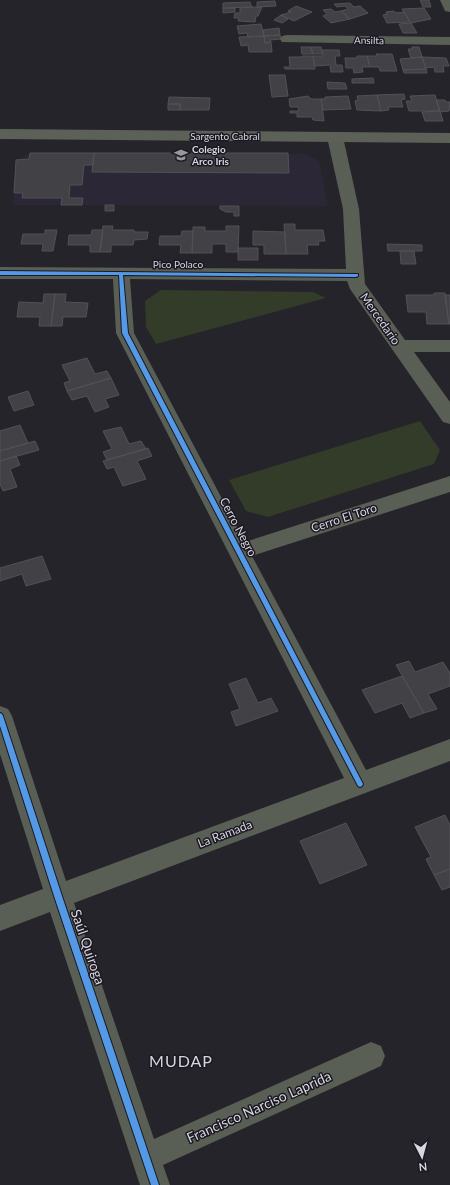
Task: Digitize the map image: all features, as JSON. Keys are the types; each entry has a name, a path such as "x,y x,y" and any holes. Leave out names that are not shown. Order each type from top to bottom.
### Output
{"main road":[{"name":"Sargento Cabral","path":"0,134 450,138"}],"street":[{"path":"447,0 450,8"},
{"name":"Ansilta","path":"288,39 450,41"},
{"name":"Mercedario","path":"335,137 351,209 356,285 450,417"},
{"name":"Pico Polaco","path":"0,273 356,275"},
{"name":"Cerro Negro","path":"121,274 125,333 360,784"},
{"path":"400,346 450,346"},
{"name":"Cerro El Toro","path":"239,552 450,484"},
{"name":"Saúl Quiroga","path":"0,716 58,896 155,1185"},
{"name":"La Ramada","path":"0,918 450,750"},
{"name":"Francisco Narciso Laprida","path":"146,1158 371,1056"}],"shaded area":[{"name":"Colegio Arco Iris","path":"30,153 306,154 319,161 328,206 13,205 16,160"}],"green space":[{"path":"161,290 313,292 326,298 156,344 146,327 145,301"},
{"path":"420,421 440,450 434,464 268,517 246,511 229,480"}],"building":[{"path":"420,0 429,0 431,7 423,7"},
{"path":"275,1 276,6 257,7 257,2"},
{"path":"250,2 252,7 223,8 223,3"},
{"path":"350,3 354,7 360,6 368,13 350,19 341,11 348,9 345,6 337,7 334,4"},
{"path":"296,6 312,12 294,21 281,15 291,12 288,11"},
{"path":"262,7 258,16 256,16 255,22 238,21 239,18 234,18 235,13 240,13 240,8"},
{"path":"223,8 235,8 235,12 223,13"},
{"path":"424,8 431,19 411,23 402,9"},
{"path":"331,9 335,12 341,11 350,19 331,23 323,16 327,14 323,10"},
{"path":"394,11 395,13 404,12 410,22 387,23 383,15 387,14 386,12"},
{"path":"281,15 288,19 282,23 274,20"},
{"path":"411,23 417,33 403,33 399,24"},
{"path":"261,24 264,36 248,37 247,33 239,34 237,26"},
{"path":"279,28 280,35 264,36 263,30"},
{"path":"280,35 281,39 270,40 271,42 265,43 264,36"},
{"path":"264,36 265,43 271,42 272,52 249,52 248,45 241,46 239,37"},
{"path":"301,47 311,47 313,54 302,54"},
{"path":"311,47 321,47 322,54 313,54"},
{"path":"412,47 419,47 422,57 411,58 408,49 412,49"},
{"path":"322,50 339,50 340,56 335,56 336,65 342,65 343,72 331,72 330,65 315,66 313,56 323,56"},
{"path":"376,54 392,54 397,71 380,71 379,67 370,67 367,56 377,56"},
{"path":"313,56 315,69 285,69 284,67 290,67 289,57"},
{"path":"357,56 367,56 370,67 362,67 363,72 354,73 353,68 346,68 345,58 357,58"},
{"path":"422,57 426,69 403,70 400,59"},
{"path":"422,57 446,58 449,66 443,66 444,72 435,72 434,67 426,68"},
{"path":"426,69 427,73 404,73 403,70"},
{"path":"269,75 285,75 288,96 272,97"},
{"path":"373,78 374,83 352,83 352,79"},
{"path":"327,82 345,83 347,89 328,89"},
{"path":"404,94 405,99 401,100 403,107 388,107 389,110 381,111 377,95"},
{"path":"377,95 381,111 357,110 355,101 358,100 357,96"},
{"path":"435,95 440,111 409,111 406,101 412,101 410,96"},
{"path":"308,96 311,99 321,99 324,121 313,120 312,117 297,117 297,113 290,113 290,111 299,111 298,107 290,107 289,99"},
{"path":"348,96 351,109 323,110 321,99 325,99 325,97"},
{"path":"169,97 210,98 209,110 180,110 180,104 168,104"},
{"path":"436,100 445,100 446,102 450,102 449,111 440,112"},
{"path":"168,104 180,104 180,110 168,110"},
{"path":"440,111 443,121 425,121 422,112"},
{"path":"30,153 94,153 93,165 84,165 82,185 70,185 69,198 83,198 82,205 61,205 62,198 22,198 23,193 14,193 16,160 29,159"},
{"path":"94,153 288,153 289,173 92,172"},
{"path":"105,205 114,205 114,211 105,211"},
{"path":"220,206 239,206 239,216 234,216 234,212 226,212 220,209"},
{"path":"284,224 295,224 295,230 323,230 325,241 318,241 319,245 307,245 308,254 286,254"},
{"path":"103,226 113,226 112,230 134,230 134,232 148,232 147,239 134,240 133,245 111,245 111,252 100,252"},
{"path":"226,226 239,226 238,252 226,252 226,244 212,244 212,253 192,253 193,227 205,227 205,231 226,231"},
{"path":"45,230 57,230 53,251 42,251 43,244 21,244 23,234 45,234"},
{"path":"92,230 103,230 100,252 90,252 90,245 68,245 69,235 91,235"},
{"path":"182,231 193,231 192,253 180,253 181,245 159,245 160,236 181,236"},
{"path":"253,231 285,232 286,254 264,254 264,245 253,245"},
{"path":"387,244 422,245 422,251 388,251"},
{"path":"238,248 258,248 258,260 238,260"},
{"path":"400,251 414,251 416,264 401,264"},
{"path":"434,293 445,293 449,324 427,324 426,312 408,312 406,295 434,295"},
{"path":"44,294 55,294 51,326 39,326 40,317 17,317 19,302 43,303"},
{"path":"55,294 66,294 65,302 88,303 86,317 63,317 62,326 51,326"},
{"path":"445,295 450,295 450,324 449,324"},
{"path":"87,358 95,374 107,371 111,378 67,391 64,383 70,381 62,365"},
{"path":"111,378 119,395 105,399 109,407 95,412 87,396 72,400 67,391"},
{"path":"28,391 34,405 14,411 8,397"},
{"path":"20,425 28,443 0,451 0,431"},
{"path":"121,427 129,444 141,441 146,449 107,460 103,452 112,449 103,431"},
{"path":"35,441 39,450 0,461 0,451"},
{"path":"148,448 152,456 137,461 146,479 123,486 114,467 107,469 103,461"},
{"path":"16,456 20,465 10,469 17,487 3,491 0,484 0,461"},
{"path":"42,556 51,579 26,586 22,574 0,581 0,568"},
{"path":"409,661 415,672 443,662 450,673 450,686 428,694 437,709 424,713 396,665"},
{"path":"402,676 424,713 410,718 402,703 375,713 362,690"},
{"path":"246,678 258,703 271,698 278,711 236,726 231,712 240,709 229,684"},
{"path":"445,815 450,825 450,869 434,875 426,859 431,857 415,827"},
{"path":"346,823 367,865 320,884 300,841"},
{"path":"450,869 450,887 442,890 434,875"}],"cycle path":[{"path":"0,273 356,275"},
{"path":"121,274 125,333 360,784"},
{"path":"0,716 58,896 155,1185"}],"place":[{"name":"Colegio Arco Iris","path":"181,155"}],"district":[{"name":"MUDAP","path":"181,1061"}]}
